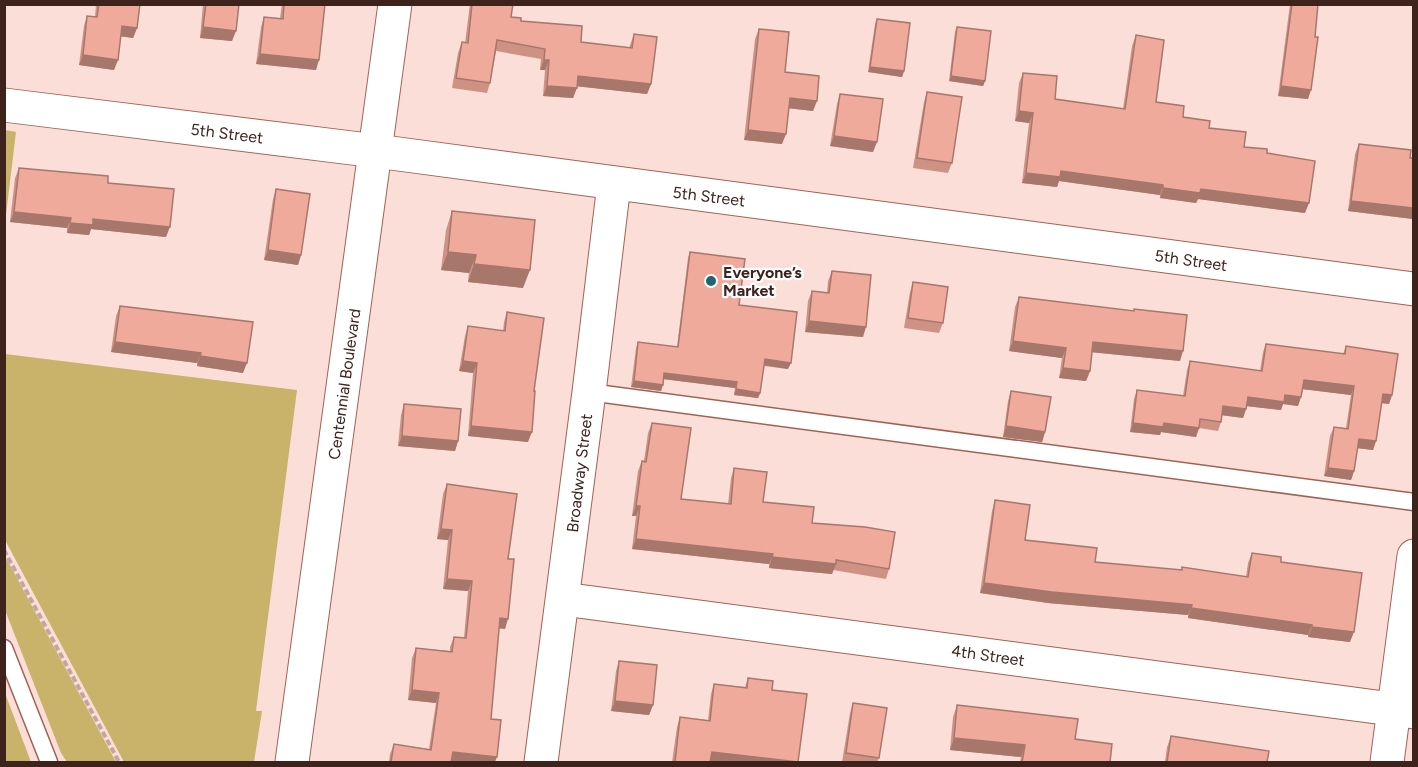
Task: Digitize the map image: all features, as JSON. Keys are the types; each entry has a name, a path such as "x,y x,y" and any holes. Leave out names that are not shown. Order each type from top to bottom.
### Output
{"street":[{"name":"Centennial Boulevard","path":"292,762 395,4"},
{"name":"5th Street","path":"4,105 376,151 1413,290"},
{"name":"Broadway Street","path":"541,762 614,184"},
{"path":"1387,762 1403,711 1413,556"},
{"name":"4th Street","path":"563,598 1403,711"}],"lane":[{"path":"589,392 1413,502"},
{"path":"4,648 49,762"}],"path":[{"path":"4,550 119,762"}],"shaded area":[{"path":"5,130 16,132 5,223 6,138"},
{"path":"5,354 297,390 256,711 262,711 254,762 124,762 5,540"},
{"path":"4,556 116,762 67,762 61,753 5,610"},
{"path":"5,693 31,762 5,762"}],"building":[{"path":"99,4 140,4 137,28 122,26 118,60 83,55 87,16 97,17"},
{"path":"206,4 239,4 236,31 203,27"},
{"path":"284,4 325,4 319,60 260,54 264,17 283,19"},
{"path":"472,4 513,4 511,17 521,18 521,21 582,26 581,42 632,48 634,34 657,37 651,84 578,76 577,88 547,86 549,60 544,60 545,49 497,40 490,83 456,78 462,42 468,43"},
{"path":"1292,4 1318,4 1315,37 1318,37 1311,90 1281,86"},
{"path":"877,19 910,23 904,71 870,67"},
{"path":"957,27 991,31 985,81 951,76"},
{"path":"759,29 789,32 785,72 819,76 817,101 790,98 786,134 748,130"},
{"path":"1136,35 1164,40 1156,102 1184,106 1183,117 1210,121 1209,128 1246,132 1244,147 1267,149 1267,153 1315,161 1309,203 1201,189 1200,193 1163,188 1163,185 1061,171 1060,177 1026,173 1033,113 1019,111 1023,73 1057,76 1055,99 1125,109"},
{"path":"927,92 962,97 952,163 917,158"},
{"path":"840,94 883,99 877,142 834,136"},
{"path":"1359,144 1411,150 1413,208 1351,201"},
{"path":"19,168 108,176 108,183 174,189 170,227 93,219 93,225 70,223 71,218 14,212"},
{"path":"276,189 310,194 301,255 268,250"},
{"path":"452,211 535,220 530,270 474,264 476,255 448,252"},
{"path":"690,252 745,259 739,305 797,312 791,363 765,359 760,393 736,389 737,382 664,373 663,385 634,381 638,342 678,347"},
{"path":"832,271 871,275 866,327 809,321 812,291 829,293"},
{"path":"913,282 948,287 943,323 908,318"},
{"path":"1019,297 1187,315 1183,351 1093,342 1090,371 1063,368 1066,348 1013,341"},
{"path":"120,306 253,322 247,363 200,356 201,353 115,342"},
{"path":"507,312 544,318 534,391 532,432 471,426 477,363 463,361 468,326 505,331"},
{"path":"1266,344 1345,354 1346,346 1398,354 1392,395 1383,394 1376,441 1359,439 1354,471 1328,468 1334,427 1348,429 1354,386 1304,380 1301,397 1285,395 1284,402 1248,397 1246,409 1223,406 1221,422 1200,419 1199,428 1164,423 1163,427 1133,423 1137,390 1185,396 1190,361 1262,371"},
{"path":"1011,391 1051,397 1045,432 1006,426"},
{"path":"404,404 461,409 458,441 402,436"},
{"path":"652,423 691,428 681,499 731,504 734,468 767,472 763,502 814,507 812,523 895,532 889,569 836,560 836,564 772,557 773,554 636,539 640,506 636,506 642,461 646,462"},
{"path":"447,484 517,494 508,559 514,559 508,619 500,618 491,719 501,720 497,757 453,752 451,762 391,762 394,744 431,750 439,693 412,690 416,648 452,652 454,637 466,638 472,581 447,579 452,530 441,529"},
{"path":"995,500 1030,505 1025,540 1097,548 1095,562 1182,570 1182,567 1248,577 1252,553 1281,557 1281,562 1362,573 1354,632 1191,608 1192,605 984,583"},
{"path":"619,661 657,665 653,705 615,701"},
{"path":"748,678 773,681 772,690 807,694 798,762 712,752 710,762 675,762 680,717 710,721 714,684 747,688"},
{"path":"853,703 887,708 879,758 846,753"},
{"path":"957,705 1078,719 1075,739 1112,744 1110,762 1022,762 1025,745 954,738"},
{"path":"1171,736 1269,751 1267,762 1167,762"}],"place":[{"name":"Everyone’s Market","path":"711,281"}]}
